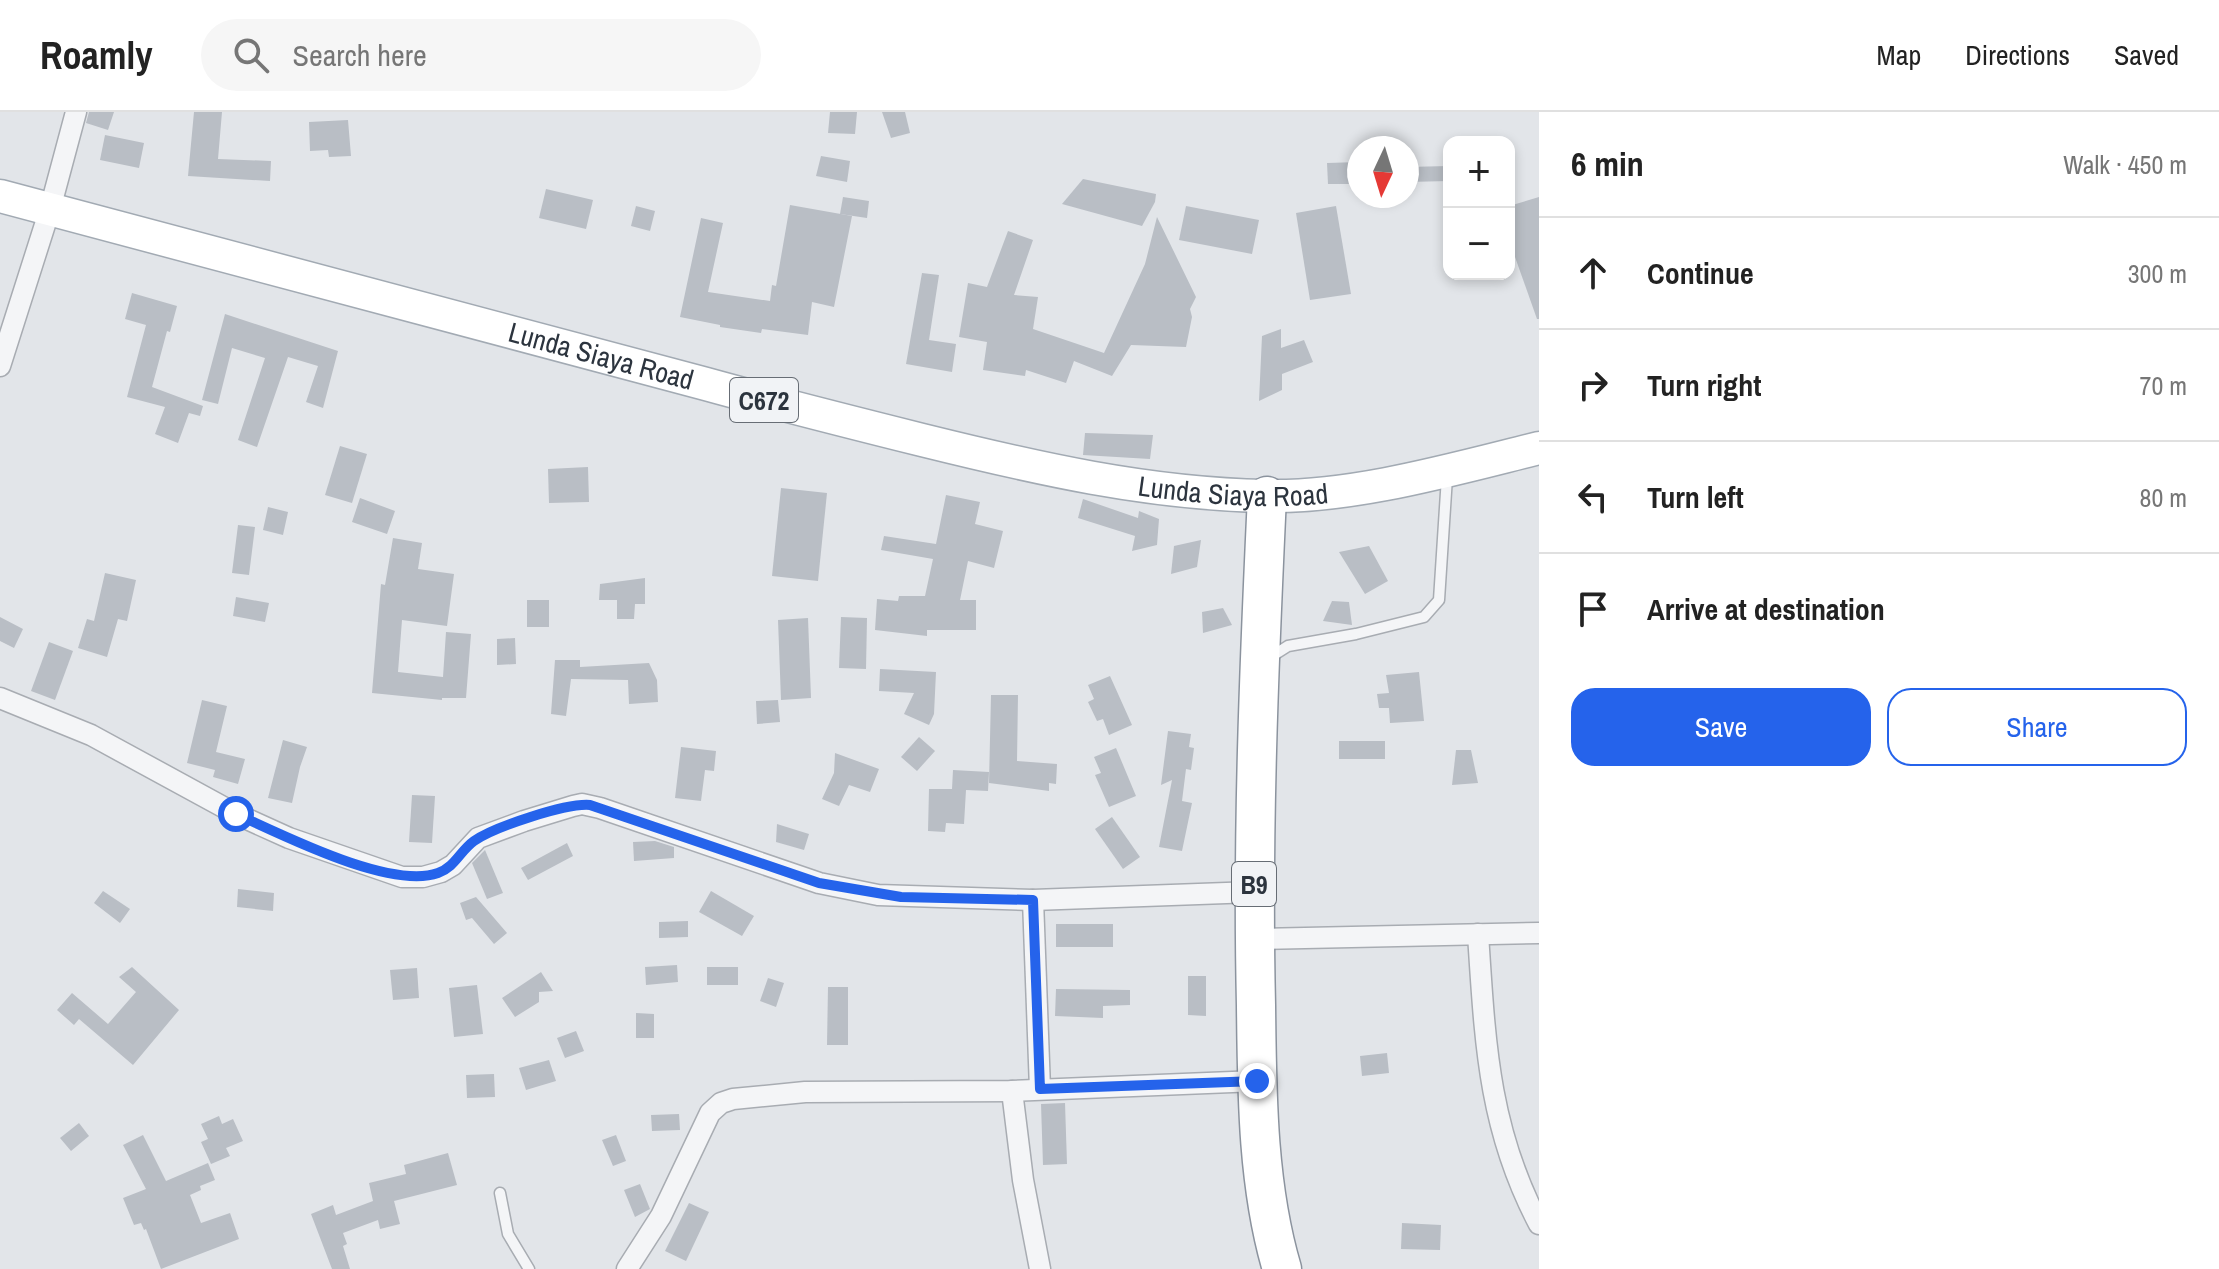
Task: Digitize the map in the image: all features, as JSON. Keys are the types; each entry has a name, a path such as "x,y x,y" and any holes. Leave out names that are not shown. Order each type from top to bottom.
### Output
{"highway":[{"name":"B9","path":"1267,496 1259,665 1254,939 1257,1081 1268,1207 1282,1269"}],"main road":[{"name":"Lunda Siaya Road","path":"0,196 770,402 1086,478 1167,490 1267,496 1311,495 1447,471 1539,448"}],"street":[{"path":"0,366 50,209 76,112"},
{"path":"0,698 91,735 236,814 289,838 402,877 423,877 441,872 453,865 478,838 549,812 582,804 831,886 901,897 1033,900 1254,892"},
{"path":"1033,900 1040,1089"},
{"path":"1254,939 1539,933"},
{"path":"1478,934 1483,1010 1497,1115 1520,1188 1539,1224"},
{"path":"627,1269 661,1216 710,1113 721,1103 769,1094 805,1092 1012,1091 1257,1081"},
{"path":"1012,1091 1023,1180 1040,1269"}],"lane":[{"path":"1259,665 1288,646 1380,629 1424,617 1439,600 1447,471"},
{"path":"500,1193 508,1234 529,1269"}],"building":[{"path":"89,112 114,112 108,130 86,123"},
{"path":"194,112 222,112 218,159 271,161 270,181 188,176"},
{"path":"830,112 857,112 855,134 828,133"},
{"path":"882,112 905,112 910,133 891,138"},
{"path":"348,120 351,156 329,157 328,150 310,151 309,122"},
{"path":"105,135 144,143 139,168 100,160"},
{"path":"821,156 850,161 847,182 816,176"},
{"path":"1347,162 1347,184 1328,184 1327,163"},
{"path":"1443,166 1443,181 1419,182 1419,167"},
{"path":"1083,179 1156,194 1155,202 1142,226 1062,204"},
{"path":"546,189 593,200 586,229 539,218"},
{"path":"843,197 869,201 867,218 840,214"},
{"path":"1539,197 1539,319 1515,257 1515,204"},
{"path":"790,205 852,216 834,307 812,302 808,335 762,329 761,333 680,317 701,218 723,223 708,292 770,301 772,285 776,286"},
{"path":"636,206 655,211 650,231 631,226"},
{"path":"1186,206 1259,220 1252,254 1179,240"},
{"path":"1336,206 1351,294 1310,300 1296,213"},
{"path":"1157,217 1196,297 1190,309 1192,317 1186,347 1131,345 1112,376 1074,361 1066,383 1026,370 1025,376 983,370 987,342 959,337 968,283 987,287 1008,231 1033,240 1014,295 1038,297 1033,329 1104,353 1145,264"},
{"path":"922,273 939,275 929,340 956,344 952,372 906,364"},
{"path":"132,293 177,306 152,387 203,406 200,416 189,413 178,443 155,434 165,407 127,397 146,325 125,319"},
{"path":"225,314 338,351 323,408 306,402 318,366 288,357 257,447 238,440 265,358 232,348 218,404 202,400"},
{"path":"1281,329 1281,348 1304,340 1313,362 1282,374 1282,390 1259,401 1262,336"},
{"path":"1085,433 1153,435 1150,459 1083,455"},
{"path":"340,446 367,454 352,503 325,495"},
{"path":"588,467 589,502 549,503 548,469"},
{"path":"781,488 827,493 818,581 772,576"},
{"path":"946,495 980,502 975,524 1003,531 994,568 968,561 960,600 976,600 976,630 927,630 927,636 875,630 877,599 898,601 899,596 925,596 933,559 881,550 884,536 936,544"},
{"path":"360,498 395,511 387,534 352,522"},
{"path":"1083,499 1138,518 1139,511 1159,519 1157,545 1132,551 1135,536 1078,518"},
{"path":"268,507 288,512 283,535 263,530"},
{"path":"238,525 255,527 249,575 232,573"},
{"path":"393,538 422,543 418,569 454,574 447,626 402,620 398,672 443,677 446,632 471,634 466,698 442,700 372,693 381,584 385,585"},
{"path":"1201,540 1197,567 1171,574 1174,546"},
{"path":"1369,546 1388,581 1365,594 1339,552"},
{"path":"105,573 136,580 127,621 118,619 107,657 78,648 87,619 94,621"},
{"path":"645,578 645,604 635,604 634,619 617,619 617,600 599,600 600,584"},
{"path":"236,597 269,603 265,622 233,616"},
{"path":"527,600 549,600 549,627 527,627"},
{"path":"1332,601 1349,602 1352,625 1323,621"},
{"path":"1223,608 1232,625 1203,633 1202,612"},
{"path":"0,617 23,629 14,648 0,641"},
{"path":"841,617 867,618 866,669 839,668"},
{"path":"808,618 811,698 781,700 778,620"},
{"path":"515,638 516,664 497,665 497,639"},
{"path":"49,642 73,651 55,700 31,691"},
{"path":"555,660 580,660 580,667 649,663 657,680 658,702 629,704 628,680 571,679 566,716 551,714"},
{"path":"880,669 936,672 934,714 929,725 904,714 914,693 879,691"},
{"path":"1419,672 1424,721 1390,723 1389,708 1379,708 1377,694 1389,693 1386,675"},
{"path":"1110,676 1132,725 1109,735 1103,719 1097,721 1088,702 1094,699 1088,685"},
{"path":"991,695 1018,695 1017,761 1057,764 1056,784 1049,783 1049,791 989,783"},
{"path":"202,700 227,706 216,752 245,759 238,784 213,777 215,770 187,763"},
{"path":"778,700 780,722 757,724 756,701"},
{"path":"1168,731 1191,734 1189,747 1194,748 1191,770 1186,769 1182,801 1192,803 1182,851 1159,847 1172,780 1161,785"},
{"path":"919,737 935,751 917,771 901,757"},
{"path":"283,740 307,747 292,803 268,798"},
{"path":"1339,741 1385,741 1385,759 1339,759"},
{"path":"681,747 716,751 714,771 705,770 701,801 675,798"},
{"path":"1116,748 1136,796 1109,807 1095,775 1101,773 1094,757"},
{"path":"1456,750 1471,750 1478,783 1452,785"},
{"path":"835,753 879,769 870,792 849,785 839,806 822,799 834,773"},
{"path":"953,770 989,772 988,791 966,790 964,824 946,823 945,832 928,831 929,789 952,789"},
{"path":"412,795 435,796 432,843 409,842"},
{"path":"1112,817 1140,857 1123,869 1095,829"},
{"path":"777,824 809,834 804,850 776,842"},
{"path":"655,841 674,847 674,858 634,861 633,842"},
{"path":"567,843 573,856 528,880 521,868"},
{"path":"485,850 503,893 487,899 472,863"},
{"path":"238,889 274,893 273,911 237,907"},
{"path":"103,891 130,909 120,923 94,903"},
{"path":"711,891 754,916 742,936 699,912"},
{"path":"476,897 507,933 494,944 472,918 466,920 460,903"},
{"path":"688,921 688,937 659,938 659,922"},
{"path":"1056,924 1113,924 1113,947 1056,947"},
{"path":"677,965 678,982 646,985 645,967"},
{"path":"132,967 179,1010 133,1065 79,1019 74,1025 57,1010 72,993 108,1024 136,992 119,977"},
{"path":"707,967 738,967 738,985 707,985"},
{"path":"417,968 419,998 393,1000 390,970"},
{"path":"541,972 553,991 539,992 539,1002 515,1017 502,998"},
{"path":"1188,976 1206,976 1206,1016 1188,1015"},
{"path":"768,978 784,983 776,1007 760,1001"},
{"path":"477,985 483,1034 454,1037 449,988"},
{"path":"828,987 848,987 848,1045 827,1045"},
{"path":"1056,989 1130,990 1130,1005 1103,1006 1103,1018 1055,1016"},
{"path":"636,1013 654,1014 654,1038 636,1038"},
{"path":"576,1031 584,1051 565,1058 557,1038"},
{"path":"1387,1053 1389,1073 1362,1076 1360,1056"},
{"path":"549,1060 556,1081 526,1090 519,1068"},
{"path":"494,1074 495,1097 467,1098 466,1075"},
{"path":"1065,1103 1067,1164 1043,1165 1041,1104"},
{"path":"679,1114 680,1130 652,1131 651,1115"},
{"path":"219,1116 222,1124 233,1119 243,1141 226,1148 230,1156 211,1164 201,1142 208,1139 201,1124"},
{"path":"79,1123 89,1136 71,1151 60,1138"},
{"path":"143,1135 166,1181 208,1163 215,1180 200,1186 201,1190 190,1195 201,1223 230,1213 239,1239 161,1269 146,1229 141,1223 134,1225 123,1198 146,1189 123,1145"},
{"path":"616,1135 626,1161 613,1166 602,1140"},
{"path":"448,1153 457,1185 394,1201 400,1224 380,1229 378,1220 343,1233 347,1244 343,1246 350,1269 332,1269 311,1214 333,1205 336,1215 373,1201 369,1183 406,1174 404,1165"},
{"path":"640,1184 650,1209 635,1217 624,1190"},
{"path":"689,1203 709,1212 686,1261 665,1251"},
{"path":"1402,1223 1441,1225 1440,1250 1401,1249"}],"route":[{"path":"236,814 289,838 387,874 423,877 453,865 478,838 549,812 582,804 819,883 901,897 1033,900 1040,1089 1257,1081"}]}
